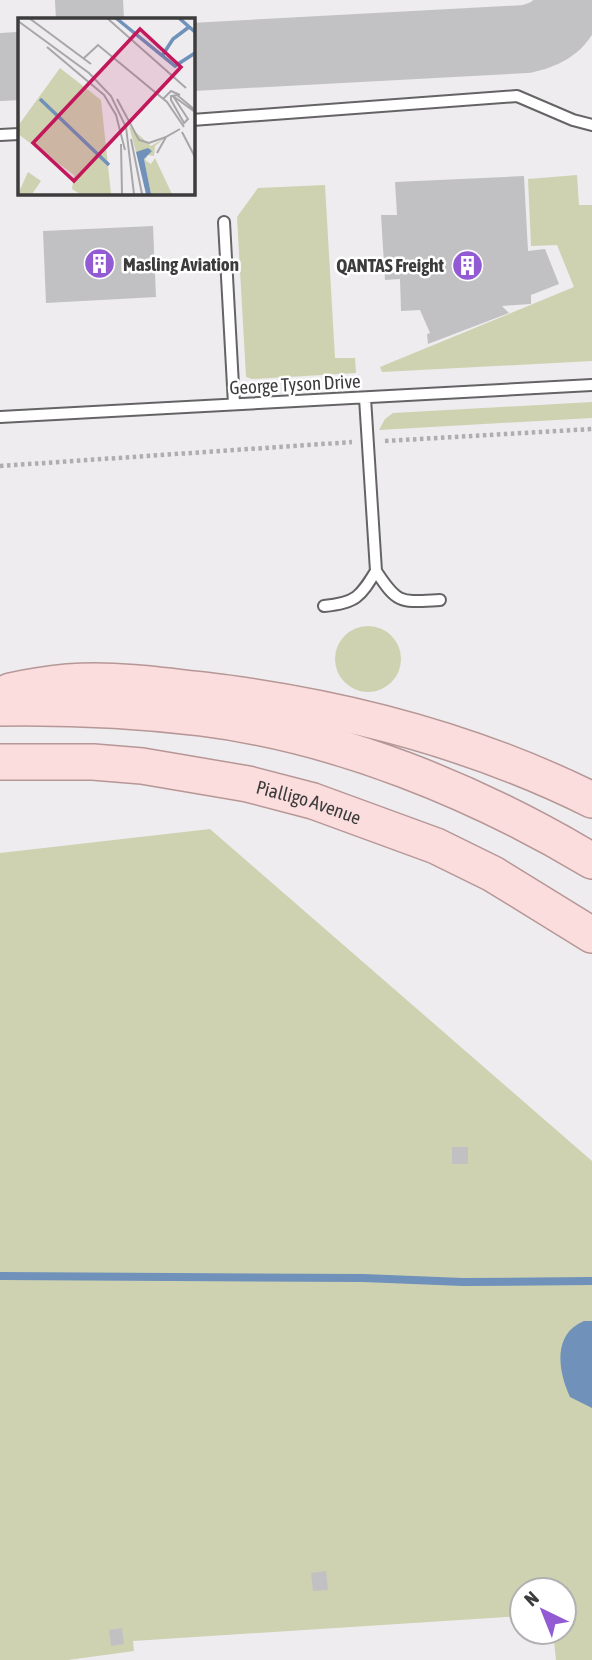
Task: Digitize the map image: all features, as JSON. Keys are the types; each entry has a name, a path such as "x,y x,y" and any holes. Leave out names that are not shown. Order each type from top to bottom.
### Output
{"main road":[{"path":"0,693 68,682 121,682 230,694 318,708 377,720 467,747 592,800"},
{"path":"0,708 76,709 203,719 309,741 358,755 464,794 548,835 592,861"},
{"name":"Pialligo Avenue","path":"0,762 93,762 142,766 248,784 313,801 436,846 493,874 549,907 589,935"}],"lane":[{"path":"194,120 517,96 573,120 592,125"},
{"path":"0,135 18,134"},
{"path":"224,222 234,404"},
{"name":"George Tyson Drive","path":"0,417 592,385"},
{"path":"365,398 376,571 398,598 408,601 440,600"},
{"path":"324,606 353,601 363,592 376,571"}],"path":[{"path":"0,466 592,429"}],"green space":[{"path":"577,175 579,205 592,205 592,361 382,372 380,367 574,287 557,245 531,246 528,179"},
{"path":"325,185 335,358 355,358 356,373 252,379 246,377 237,217 258,188"},
{"path":"592,402 592,418 379,430 385,419 393,413"},
{"path":"368,626 381,629 391,636 398,646 401,659 398,672 391,682 381,689 368,692 355,689 345,682 338,672 335,659 338,646 345,636 355,629"},
{"path":"210,829 592,1161 592,1660 556,1660 554,1646 578,1646 578,1576 508,1576 508,1617 133,1641 134,1651 68,1660 0,1660 0,853"}],"water":[{"path":"584,1321 592,1321 592,1408 570,1397 561,1365 562,1344 574,1327"}],"building":[{"name":"QANTAS Freight","path":"524,176 528,251 545,249 559,284 531,295 531,304 502,306 509,313 428,344 427,334 430,333 420,310 401,311 400,279 385,280 381,215 397,215 395,182"},
{"name":"Masling Aviation","path":"153,226 156,297 46,303 43,231"},
{"path":"452,1147 468,1147 468,1164 452,1164"},
{"path":"326,1571 328,1590 313,1591 311,1573"},
{"path":"122,1628 124,1644 111,1646 109,1630"}],"waterway":[{"path":"0,1276 592,1281"}],"taxiway":[{"path":"89,0 90,18"},
{"path":"194,57 526,39 549,31 560,22 571,0"},
{"path":"0,67 18,66"}],"place":[{"name":"Masling Aviation","path":"100,264"},
{"name":"QANTAS Freight","path":"467,265"}]}
